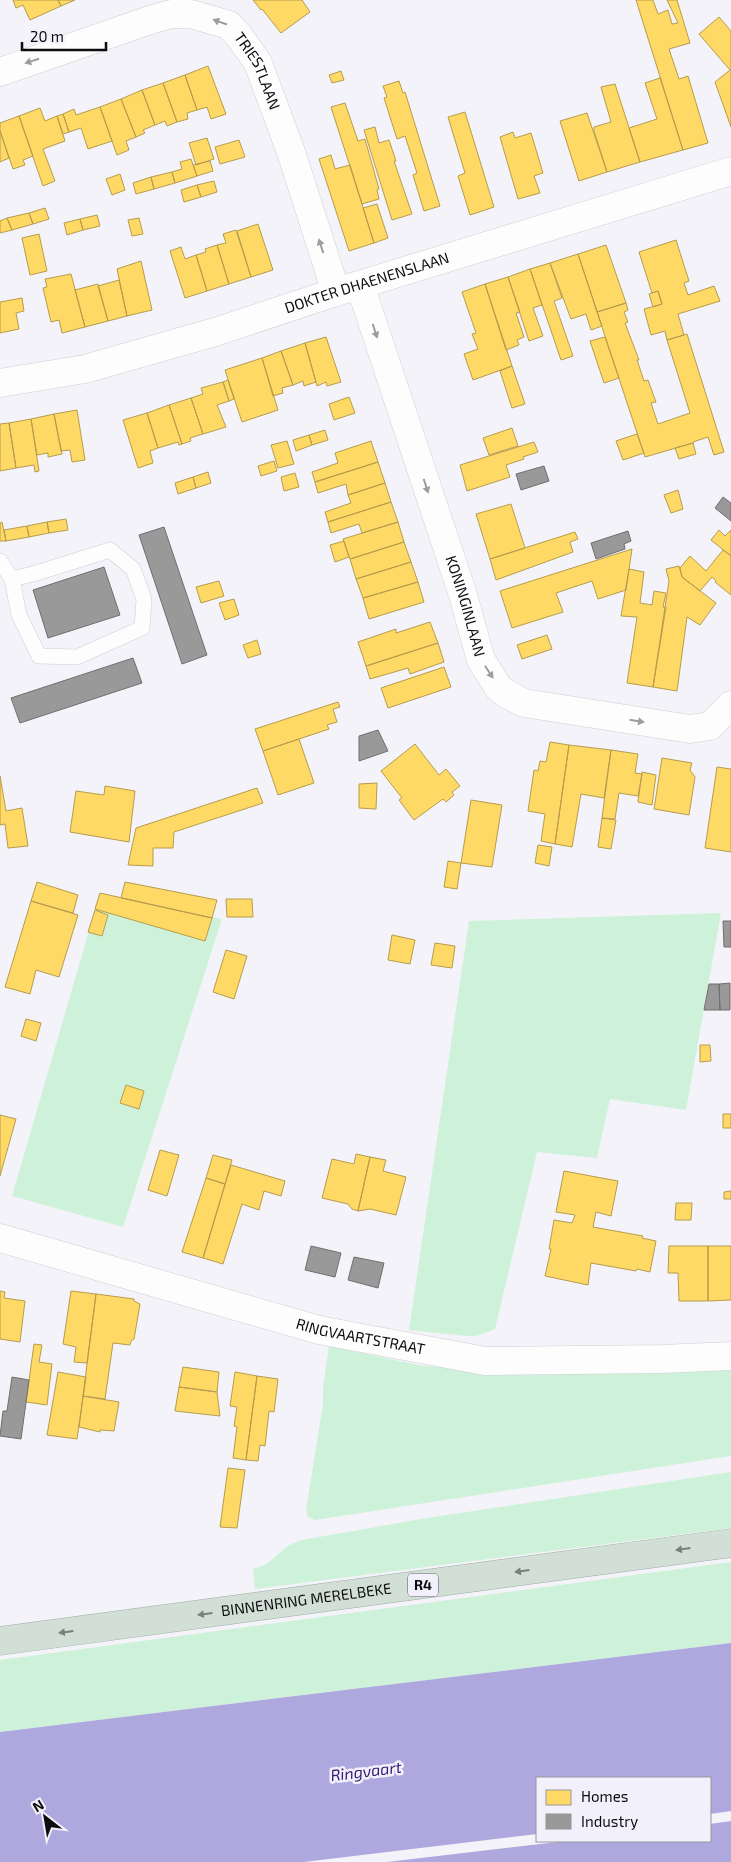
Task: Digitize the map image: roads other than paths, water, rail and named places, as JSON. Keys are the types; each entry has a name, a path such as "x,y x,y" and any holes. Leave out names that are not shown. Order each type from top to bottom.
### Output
{"highway":[{"name":"BINNENRING MERELBEKE","path":"0,1640 731,1543"}],"street":[{"name":"TRIESTLAAN","path":"0,72 171,14 192,14 229,25 258,63 291,152 348,289"},
{"name":"DOKTER DHAENENSLAAN","path":"0,383 94,366 215,332 731,171"},
{"name":"KONINGINLAAN","path":"348,289 462,595 481,660 498,686 505,693 524,703 690,729 710,726 731,705"},
{"name":"RINGVAARTSTRAAT","path":"0,1238 319,1330 485,1361 731,1356"}],"lane":[{"path":"0,561 12,579 19,615 39,656 77,657 142,628 144,599 133,569 110,550 12,579"}],"water":[{"name":"Ringvaart","path":"731,1643 731,1811 711,1814 711,1777 536,1777 536,1834 304,1862 0,1862 0,1732"},
{"path":"731,1821 731,1862 387,1862 557,1842 711,1842 711,1824"}]}
